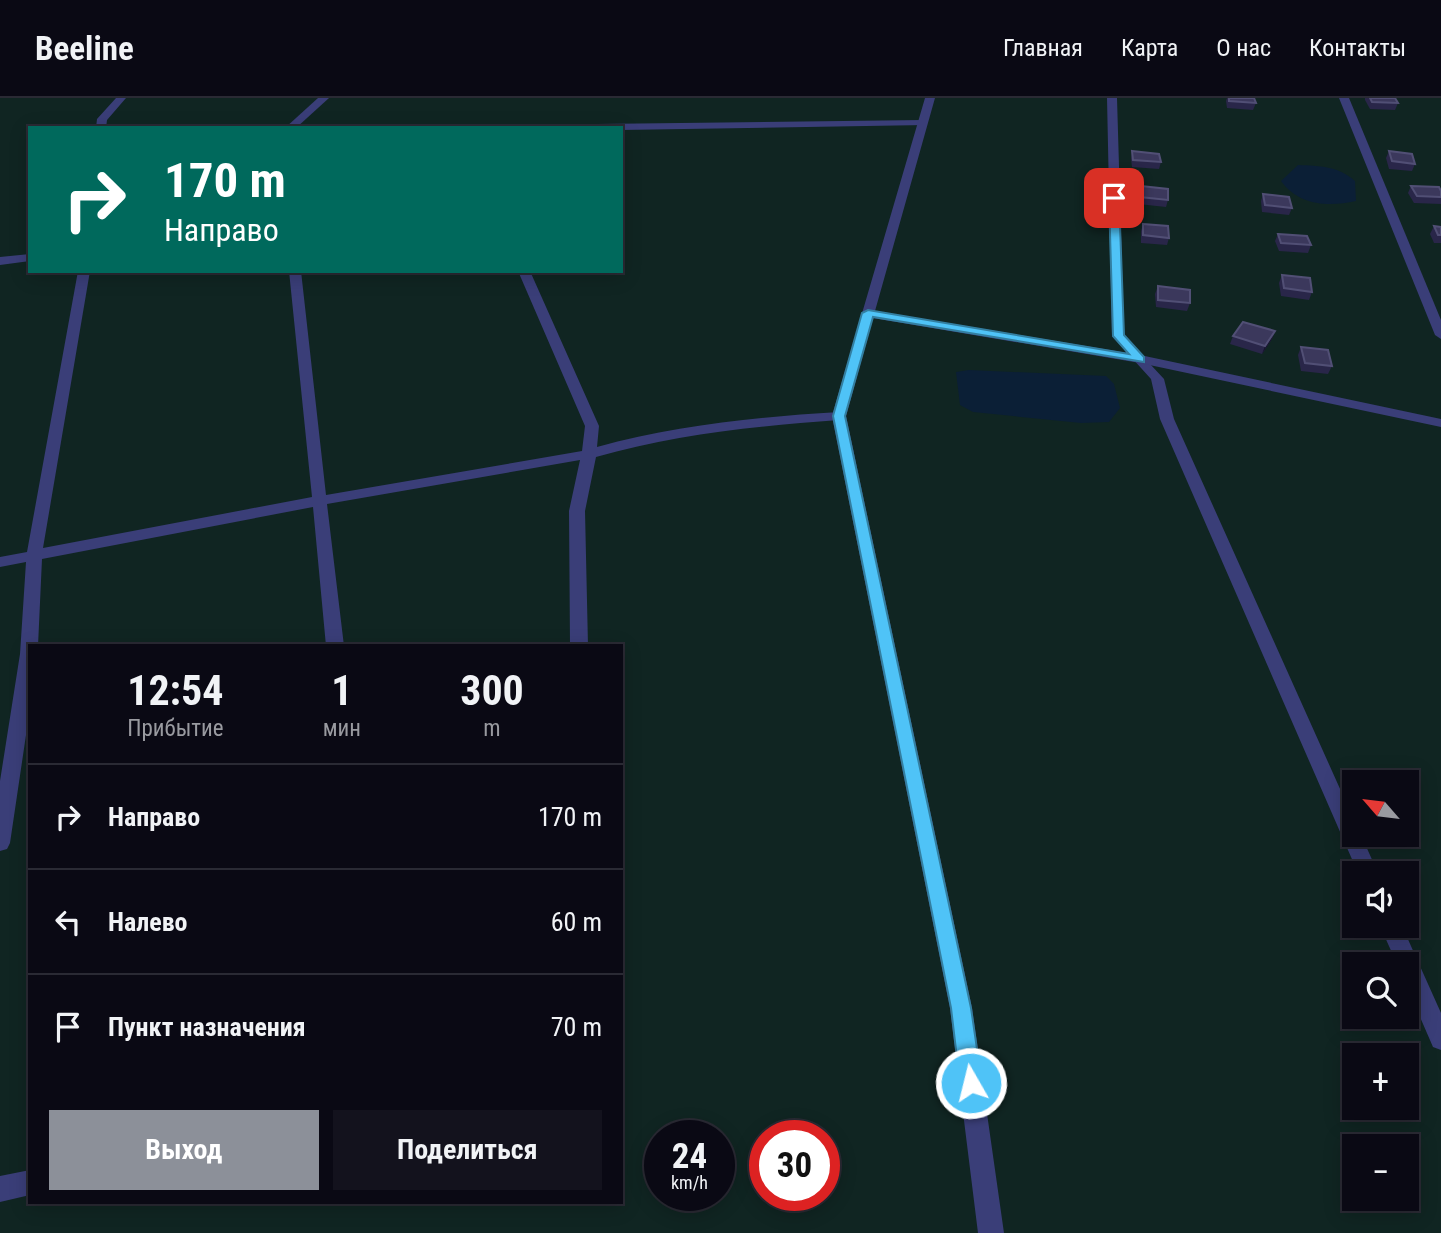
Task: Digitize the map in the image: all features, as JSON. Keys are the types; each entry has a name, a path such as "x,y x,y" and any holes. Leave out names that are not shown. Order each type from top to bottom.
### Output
{"street":[{"path":"101,126 102,119 121,98"},
{"path":"292,126 324,98"},
{"path":"930,98 839,416 961,1008 991,1233"},
{"path":"1112,98 1118,336 1154,372 1162,387 1167,419 1363,861"},
{"path":"1344,98 1441,335"},
{"path":"623,127 923,123"},
{"path":"0,261 28,257"},
{"path":"30,644 34,556 84,273"},
{"path":"295,273 335,644"},
{"path":"525,273 592,426 577,511 579,644"},
{"path":"868,313 1140,359 1441,423"},
{"path":"0,562 318,501 589,454 632,441 705,427 839,416"},
{"path":"0,843 28,661"},
{"path":"1396,938 1441,1039"},
{"path":"0,1189 28,1182"}],"green space":[{"path":"0,98 1441,98 1441,1233 0,1233"}],"water":[{"path":"1298,165 1328,168 1349,176 1355,181 1356,201 1325,204 1297,196 1281,181"},
{"path":"969,370 1106,376 1114,384 1120,408 1109,422 1081,423 973,412 960,405 956,372"}],"building":[{"path":"1229,98 1254,98 1256,103 1229,101"},
{"path":"1370,98 1395,98 1398,103 1372,102"},
{"path":"1132,151 1159,154 1161,162 1133,160"},
{"path":"1389,151 1412,154 1415,164 1392,161"},
{"path":"1141,186 1168,189 1168,200 1140,197"},
{"path":"1411,186 1439,187 1441,197 1417,196"},
{"path":"1263,194 1289,197 1292,208 1265,205"},
{"path":"1143,224 1168,226 1169,238 1143,235"},
{"path":"1434,226 1441,227 1441,235 1438,235"},
{"path":"1278,234 1307,236 1311,245 1281,243"},
{"path":"1282,275 1310,278 1312,292 1284,288"},
{"path":"1158,286 1190,290 1190,303 1158,300"},
{"path":"1243,322 1275,331 1265,346 1233,336"},
{"path":"1301,347 1328,350 1332,366 1305,363"}],"route":[{"path":"971,1083 961,1008 839,416 868,313 1140,359 1118,336 1114,198"}]}
